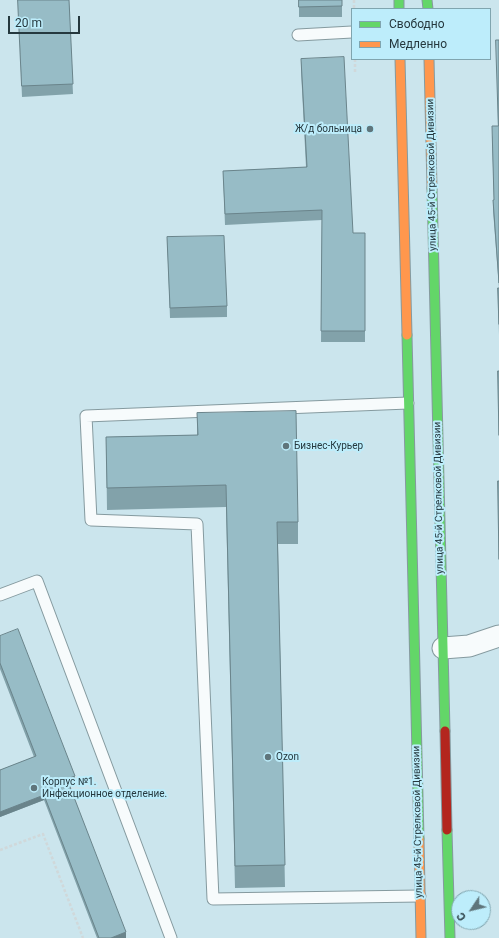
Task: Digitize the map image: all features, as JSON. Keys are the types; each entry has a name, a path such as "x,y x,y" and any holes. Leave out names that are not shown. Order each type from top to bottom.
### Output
{"main road":[{"name":"улица 45-й Стрелковой Дивизии","path":"400,60 421,938"},
{"name":"улица 45-й Стрелковой Дивизии","path":"429,60 450,938"}],"street":[{"path":"443,648 468,646 499,636"}],"lane":[{"path":"298,35 351,32"},
{"path":"408,402 86,416 91,520 197,524 213,899 420,896"},
{"path":"0,595 37,581 171,938"}],"path":[{"path":"355,60 355,73"},
{"path":"0,850 43,834 83,938"}],"building":[{"path":"18,0 69,0 73,84 22,86"},
{"path":"299,0 342,0 342,6 299,7"},
{"path":"496,40 499,40 499,283 493,200 492,126 498,126"},
{"path":"344,57 353,233 365,233 365,331 321,331 322,210 225,214 223,171 307,167 301,59"},
{"path":"224,236 227,306 170,308 167,237"},
{"path":"498,288 499,288 499,324"},
{"path":"498,371 499,371 499,435"},
{"path":"296,411 298,522 277,522 285,865 235,866 226,485 107,488 106,437 198,435 197,413"},
{"path":"498,481 499,481 499,559"},
{"name":"Корпус №1. Инфекционное отделение.","path":"18,629 75,776 67,779 126,932 111,938 99,938 44,795 0,812 0,770 36,756 0,663 0,636"}],"traffic: fast":[{"path":"399,0 399,8"},
{"path":"427,0 428,8"},
{"path":"432,188 445,731"},
{"path":"407,335 419,839"},
{"path":"447,830 450,938"}],"traffic: slow":[{"path":"400,60 407,335"},
{"path":"429,60 432,188"},
{"path":"419,839 421,938"}],"traffic: jam":[{"path":"445,731 447,830"}],"place":[{"name":"Ж/д больница","path":"370,129"},
{"name":"Бизнес-Курьер","path":"286,446"},
{"name":"Ozon","path":"268,757"},
{"name":"Корпус №1. Инфекционное отделение.","path":"34,788"}]}
